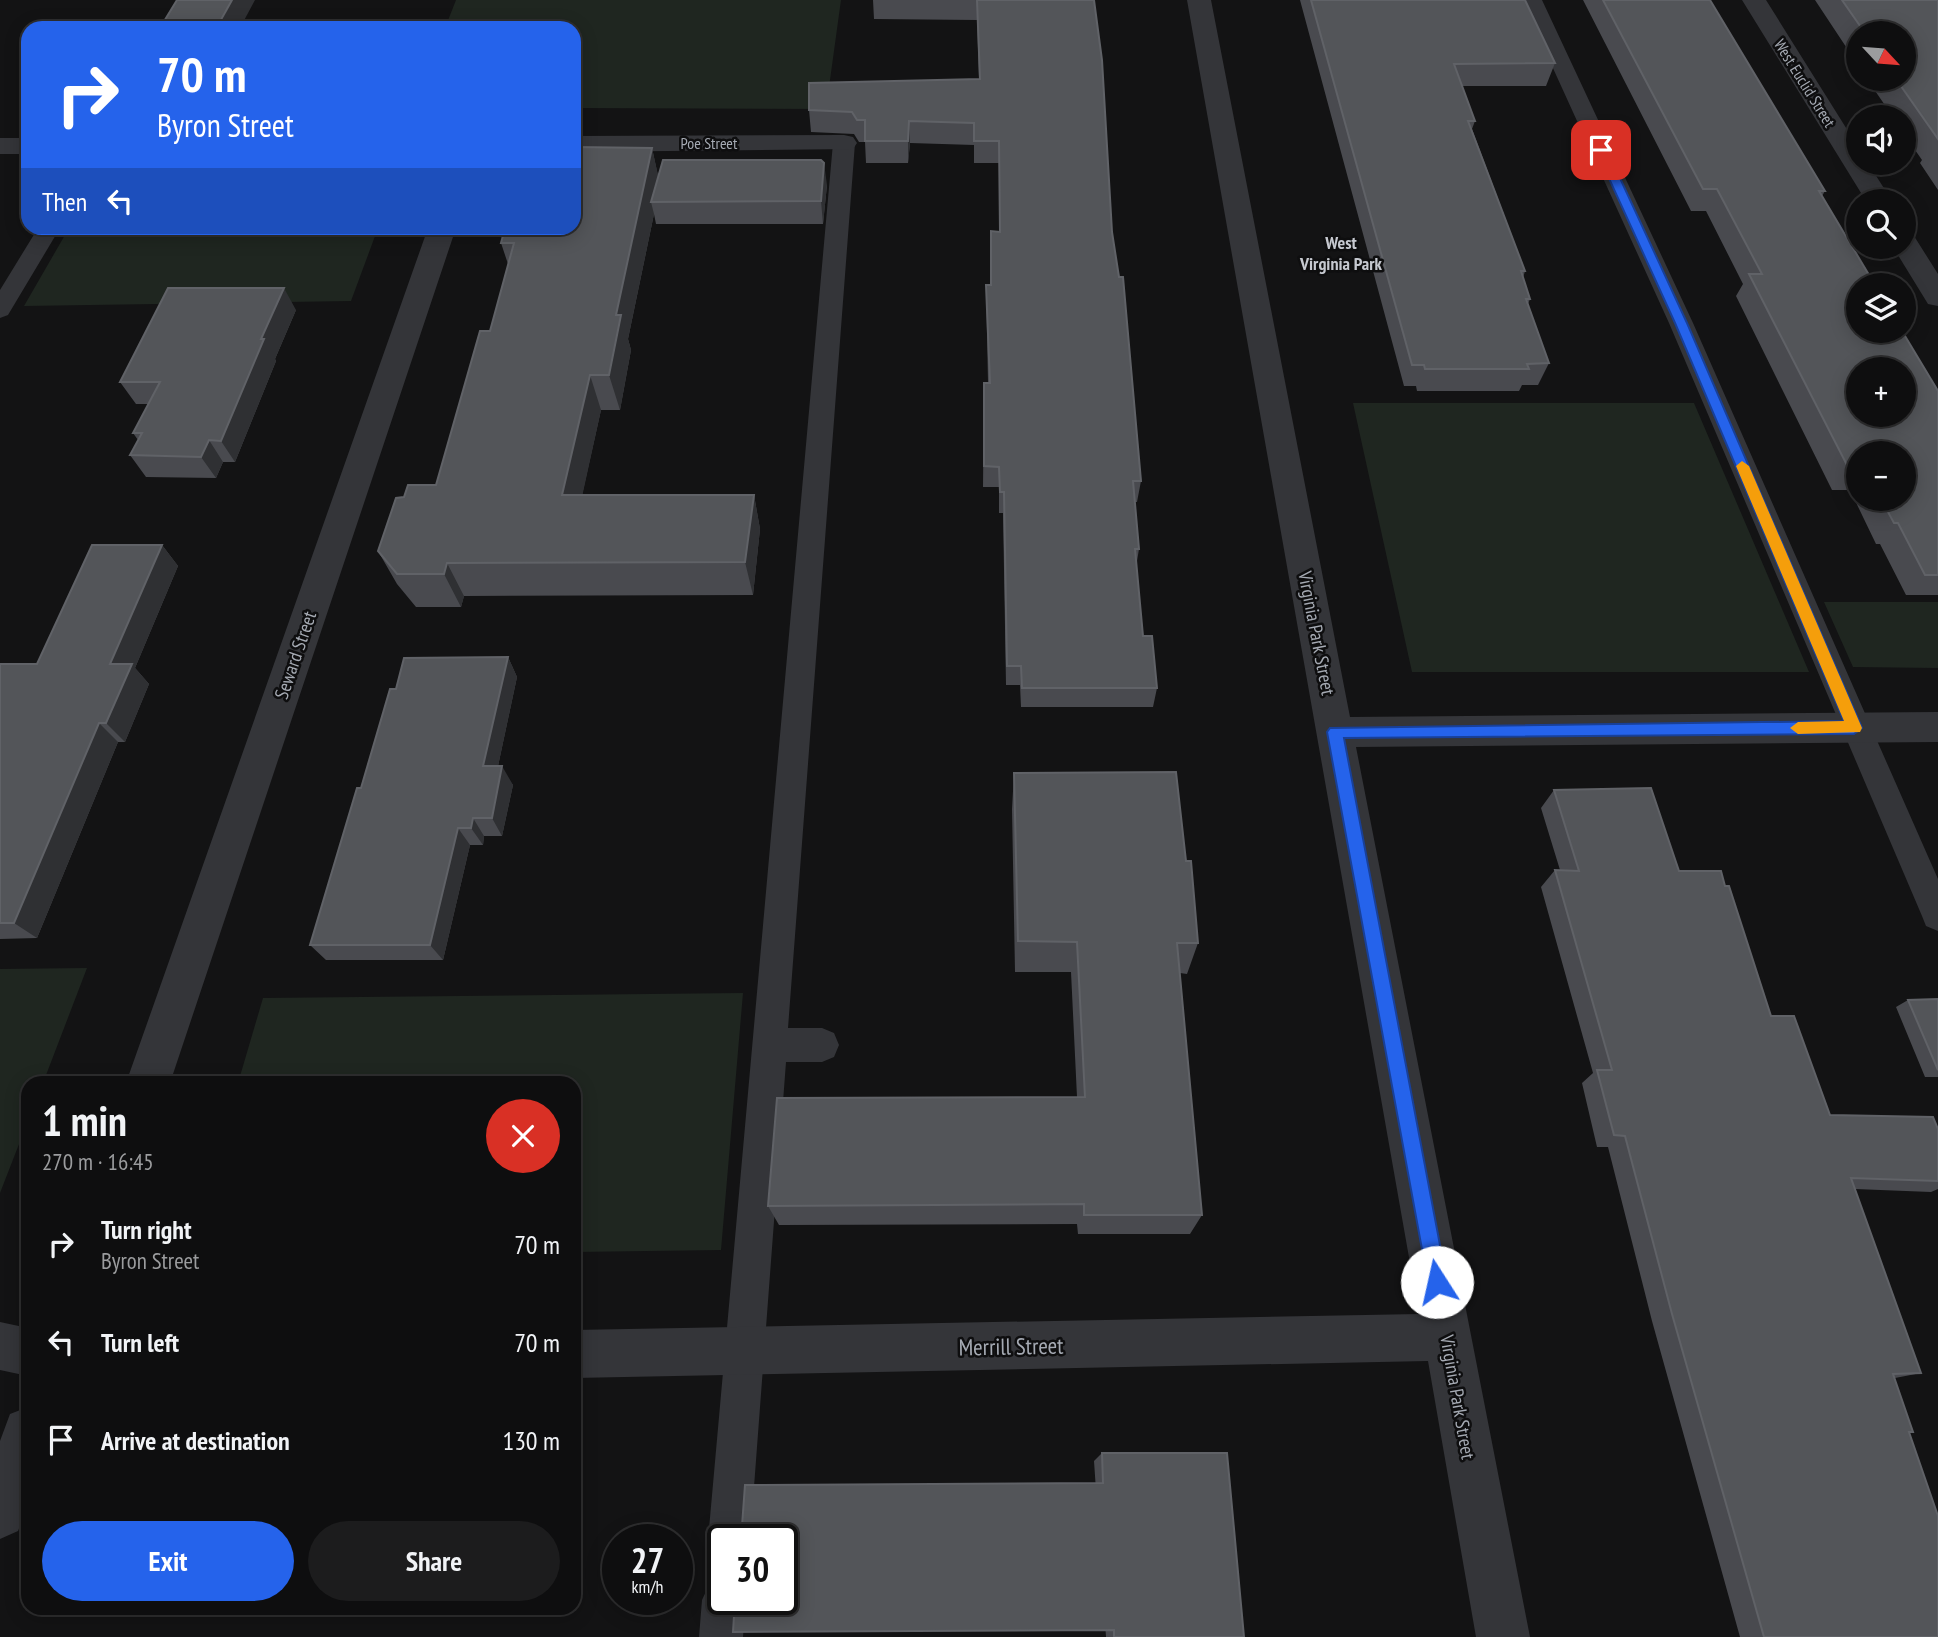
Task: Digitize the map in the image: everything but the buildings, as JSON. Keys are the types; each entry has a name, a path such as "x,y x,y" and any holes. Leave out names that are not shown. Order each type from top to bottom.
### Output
{"street":[{"name":"Virginia Park Street","path":"1199,0 1503,1637"},
{"name":"West Euclid Street","path":"1754,0 1872,189"},
{"name":"Poe Street","path":"581,144 844,143"},
{"path":"0,146 21,146"},
{"name":"Seward Street","path":"150,1076 440,235"},
{"path":"1915,259 1938,297"},
{"path":"1335,732 1938,727"},
{"name":"Merrill Street","path":"581,1354 1447,1337"},
{"path":"0,1346 21,1350"},
{"path":"0,1513 21,1452"}],"lane":[{"path":"1532,0 1681,323 1854,728 1938,916"},
{"path":"730,1524 844,143"},
{"path":"0,310 45,235"},
{"path":"770,1045 822,1045"},
{"path":"721,1637 723,1615"}],"shaded area":[{"path":"456,0 841,0 826,109 581,108 581,21 448,21"},
{"path":"65,235 375,235 351,301 24,306"},
{"path":"1353,403 1694,403 1809,672 1412,672"},
{"path":"1824,602 1938,602 1938,668 1853,667"},
{"path":"87,968 46,1076 21,1076 21,1139 0,1193 0,969"},
{"path":"743,993 721,1250 581,1252 581,1076 240,1076 263,998"}],"slow traffic":[{"path":"1742,466 1854,728 1798,728"}],"district":[{"name":"West Virginia Park","path":"1341,252"}],"route":[{"path":"1437,1282 1335,732 1854,728 1681,323 1601,150"}]}
